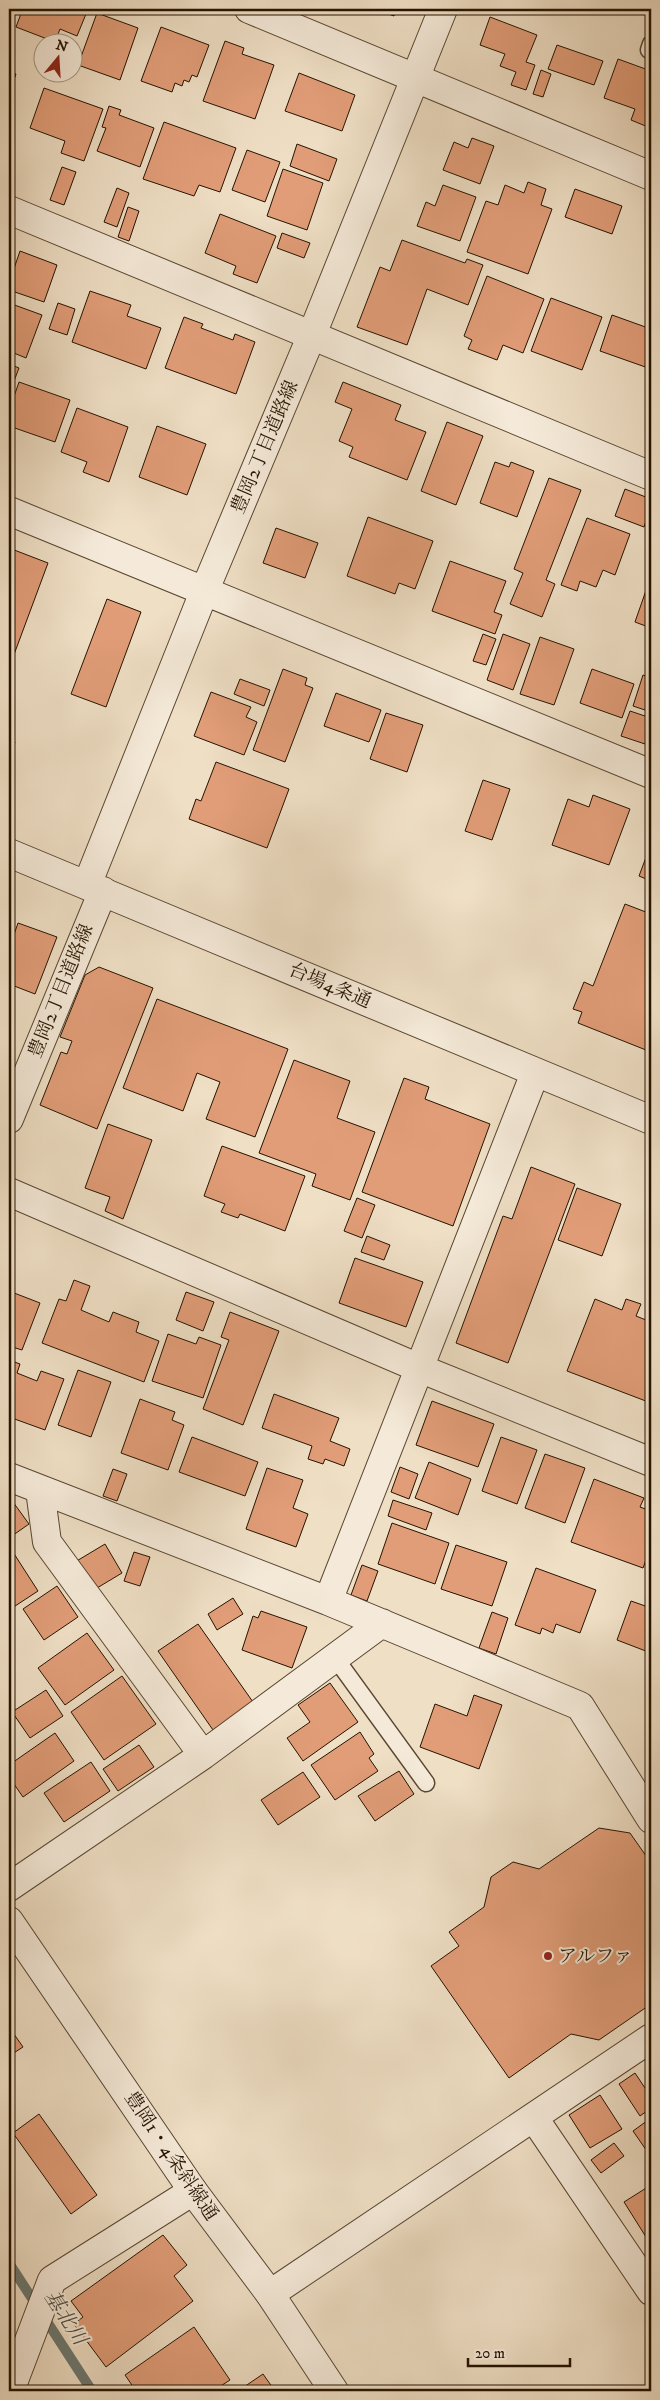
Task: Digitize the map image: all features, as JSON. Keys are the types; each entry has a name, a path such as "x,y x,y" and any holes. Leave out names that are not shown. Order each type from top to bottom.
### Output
{"street":[{"path":"249,9 415,76 651,176"},
{"name":"豊岡2丁目道路線","path":"9,1119 204,592 311,337 442,9"},
{"path":"9,210 311,337 651,476"},
{"path":"9,510 204,592 651,774"},
{"name":"台場4条通","path":"9,853 651,1120"},
{"path":"328,1601 535,1073"},
{"path":"9,1192 419,1368 651,1462"},
{"path":"9,1477 328,1601 580,1706 651,1819"},
{"path":"40,1490 47,1542 203,1755"},
{"path":"9,1887 203,1755 336,1660 382,1623"},
{"name":"豊岡1・4条斜線通","path":"9,1921 133,2100 193,2191 270,2294 334,2391"},
{"path":"270,2294 651,2038"},
{"path":"534,2118 651,2291"},
{"path":"10,2391 52,2280 193,2191"}],"lane":[{"path":"336,1660 426,1783"}],"building":[{"path":"16,9 88,9 79,32 67,32 60,29 59,32 32,33 16,27 22,11"},
{"path":"375,9 397,9 394,16"},
{"path":"97,13 138,28 120,80 82,66 82,54"},
{"path":"490,17 537,35 526,62 535,65 526,90 511,85 516,72 500,66 505,54 480,45"},
{"path":"161,27 209,45 197,77 192,75 189,82 184,80 182,86 175,83 172,92 141,81"},
{"path":"225,41 244,48 242,54 274,65 255,119 203,101"},
{"path":"557,45 603,61 594,85 548,69"},
{"path":"618,59 651,71 651,122 648,127 631,120 635,109 604,98"},
{"path":"541,70 551,74 543,97 533,94"},
{"path":"9,71 16,74 9,94"},
{"path":"299,73 355,95 342,131 285,111"},
{"path":"44,88 103,109 84,161 61,153 65,141 30,128"},
{"path":"109,106 121,110 119,115 154,128 140,167 97,151 106,128 102,127"},
{"path":"164,122 236,148 220,192 199,185 194,196 143,179"},
{"path":"472,138 494,146 480,184 443,170 454,142 468,148"},
{"path":"297,144 337,159 329,181 290,166"},
{"path":"247,150 280,162 265,202 232,190"},
{"path":"62,167 76,172 64,205 50,200"},
{"path":"283,169 323,183 307,230 267,216"},
{"path":"528,182 546,189 541,205 552,209 528,274 467,252 486,201 498,205 505,185 524,193"},
{"path":"443,185 476,197 460,241 417,226 426,202 435,206"},
{"path":"117,188 129,193 117,227 104,222"},
{"path":"575,189 622,206 612,234 565,217"},
{"path":"128,207 139,211 129,241 118,237"},
{"path":"220,214 276,236 257,283 233,274 236,266 205,253"},
{"path":"282,233 310,243 304,258 277,248"},
{"path":"402,240 465,263 467,259 483,265 468,305 427,289 407,345 357,327 380,267 390,271"},
{"path":"20,251 57,265 44,302 9,290 9,283"},
{"path":"487,276 544,299 523,353 503,345 497,360 468,349 472,340 464,336"},
{"path":"90,291 131,305 127,316 161,328 146,369 72,342"},
{"path":"551,298 602,317 582,370 531,351"},
{"path":"9,303 42,315 26,358 9,351"},
{"path":"58,303 75,309 67,335 49,329"},
{"path":"612,315 651,329 651,369 600,351"},
{"path":"184,317 203,324 201,328 233,340 235,334 255,342 236,394 165,368"},
{"path":"9,364 19,368 9,394"},
{"path":"19,382 70,400 55,442 9,426 9,411"},
{"path":"343,382 401,405 395,420 426,432 407,480 349,457 353,447 339,441 352,409 335,402"},
{"path":"77,408 128,427 109,482 83,472 87,462 61,452"},
{"path":"447,422 483,436 456,505 421,491"},
{"path":"157,426 206,444 187,495 139,477"},
{"path":"495,462 509,467 511,462 534,471 517,517 480,503"},
{"path":"549,478 581,490 546,580 555,584 542,617 510,604 523,573 514,569"},
{"path":"625,489 651,499 651,507 644,527 615,516"},
{"path":"368,517 433,541 415,589 399,583 395,594 347,576"},
{"path":"587,518 630,534 615,575 603,570 596,587 580,581 577,591 561,585"},
{"path":"276,528 318,543 305,578 263,563"},
{"path":"9,548 48,563 9,668"},
{"path":"450,561 506,581 494,612 502,615 495,634 432,611"},
{"path":"651,576 651,628 635,622"},
{"path":"107,599 141,612 106,707 71,694"},
{"path":"483,634 496,639 486,665 473,661"},
{"path":"503,634 530,644 513,690 487,680"},
{"path":"540,637 574,649 554,705 520,694"},
{"path":"283,669 307,678 305,685 313,688 285,762 253,750"},
{"path":"592,669 634,684 622,718 580,703"},
{"path":"643,675 651,678 651,712 633,706"},
{"path":"240,679 270,690 264,706 234,694"},
{"path":"211,692 251,707 246,717 257,722 244,755 194,736"},
{"path":"336,693 381,710 369,742 324,726"},
{"path":"630,711 651,718 651,746 621,736"},
{"path":"386,713 423,725 407,772 370,759"},
{"path":"9,740 15,742 9,760"},
{"path":"216,762 289,789 267,848 189,819 196,799 201,801"},
{"path":"483,780 510,789 492,840 465,831"},
{"path":"593,795 630,809 609,865 552,845 568,799 589,807"},
{"path":"651,844 651,881 639,876"},
{"path":"625,904 651,914 651,1052 578,1023 582,1012 573,1009 584,982 593,986"},
{"path":"18,923 57,937 35,994 9,984 11,971 9,970 9,949"},
{"path":"99,967 153,988 97,1129 40,1105 61,1052 67,1054 72,1041 60,1037 85,975"},
{"path":"157,999 288,1049 255,1137 206,1119 220,1082 197,1073 183,1111 123,1088"},
{"path":"294,1060 350,1081 337,1118 375,1132 350,1200 312,1186 316,1174 259,1153"},
{"path":"404,1078 429,1087 425,1099 490,1124 453,1226 362,1192"},
{"path":"108,1124 152,1140 123,1219 105,1211 110,1197 85,1188"},
{"path":"222,1146 305,1176 285,1231 240,1214 238,1218 221,1212 225,1204 204,1196"},
{"path":"531,1167 575,1184 508,1363 456,1343 503,1216 512,1219"},
{"path":"577,1188 621,1204 602,1256 558,1240"},
{"path":"357,1198 375,1205 362,1238 344,1231"},
{"path":"367,1236 390,1245 384,1260 361,1252"},
{"path":"355,1258 423,1282 406,1327 339,1303"},
{"path":"74,1280 90,1286 81,1310 109,1322 113,1312 139,1322 136,1332 159,1341 144,1382 42,1343 59,1299 66,1301"},
{"path":"9,1291 40,1303 22,1350 9,1346"},
{"path":"186,1292 214,1302 203,1331 176,1320"},
{"path":"595,1299 622,1310 626,1299 641,1304 636,1316 651,1322 651,1403 567,1371"},
{"path":"230,1312 279,1331 243,1425 203,1409 229,1340 221,1337"},
{"path":"168,1334 196,1344 199,1337 221,1345 203,1398 152,1381"},
{"path":"9,1360 20,1364 17,1373 37,1381 41,1371 64,1379 45,1430 9,1417"},
{"path":"78,1370 111,1382 91,1437 58,1425"},
{"path":"274,1394 339,1418 330,1441 350,1449 344,1466 325,1459 323,1464 308,1459 312,1446 262,1428"},
{"path":"140,1399 175,1412 172,1420 184,1425 168,1470 121,1453"},
{"path":"432,1401 494,1424 478,1467 416,1445"},
{"path":"192,1437 258,1462 245,1496 179,1472"},
{"path":"501,1437 537,1450 517,1504 482,1491"},
{"path":"545,1454 585,1468 565,1523 525,1508"},
{"path":"429,1462 471,1479 458,1515 415,1498"},
{"path":"400,1467 418,1474 409,1499 391,1492"},
{"path":"267,1468 303,1480 293,1508 308,1514 296,1547 246,1529"},
{"path":"113,1469 127,1474 117,1501 103,1496"},
{"path":"594,1479 644,1498 640,1507 651,1511 651,1547 643,1568 571,1542"},
{"path":"393,1500 432,1513 426,1530 388,1516"},
{"path":"13,1502 29,1524 9,1538 9,1505"},
{"path":"392,1523 449,1543 435,1584 378,1564"},
{"path":"105,1544 122,1573 92,1591 75,1562"},
{"path":"456,1545 507,1562 492,1606 441,1589"},
{"path":"11,1549 38,1591 9,1610 9,1550"},
{"path":"134,1552 150,1557 140,1586 124,1581"},
{"path":"362,1565 378,1571 367,1601 351,1595"},
{"path":"536,1568 596,1590 580,1633 556,1624 553,1633 542,1628 540,1634 515,1625"},
{"path":"57,1586 78,1617 44,1640 23,1609"},
{"path":"233,1598 243,1614 217,1630 208,1614"},
{"path":"631,1601 651,1608 651,1653 617,1640"},
{"path":"261,1611 307,1627 292,1668 242,1650 253,1616 258,1618"},
{"path":"492,1612 508,1618 496,1654 479,1648"},
{"path":"198,1624 253,1702 213,1730 158,1651"},
{"path":"87,1633 114,1670 65,1705 38,1668"},
{"path":"122,1676 156,1724 104,1760 71,1712"},
{"path":"330,1683 358,1722 303,1761 287,1738 310,1722 298,1705"},
{"path":"46,1690 63,1716 30,1738 12,1712"},
{"path":"474,1695 502,1705 479,1769 420,1747 435,1704 467,1716"},
{"path":"360,1732 374,1754 369,1758 378,1771 335,1800 311,1765"},
{"path":"55,1733 74,1761 23,1797 9,1777 9,1765"},
{"path":"139,1745 154,1767 118,1791 103,1769"},
{"path":"91,1762 110,1791 64,1822 44,1793"},
{"path":"399,1771 414,1794 375,1821 358,1796"},
{"path":"303,1772 320,1797 278,1825 261,1800"},
{"name":"アルファ","path":"599,1828 630,1833 651,1863 651,2004 599,2040 571,2034 509,2078 431,1966 459,1946 449,1932 484,1907 491,1877 513,1862 539,1869"},
{"path":"9,2027 23,2047 9,2056"},
{"path":"635,2073 651,2097 651,2108 640,2116 619,2084"},
{"path":"600,2095 622,2129 590,2148 569,2115"},
{"path":"39,2114 97,2195 71,2214 13,2133"},
{"path":"651,2118 651,2157 633,2131"},
{"path":"614,2143 624,2156 601,2173 591,2160"},
{"path":"651,2185 651,2245 624,2202"},
{"path":"163,2235 187,2265 174,2276 193,2301 106,2367 74,2324 83,2317 71,2301"},
{"path":"194,2327 230,2380 213,2391 136,2391 125,2375"},
{"path":"263,2374 275,2391 238,2391"}],"waterway":[{"name":"基北川","path":"9,2263 92,2391"}],"place":[{"name":"アルファ","path":"548,1956"}]}
